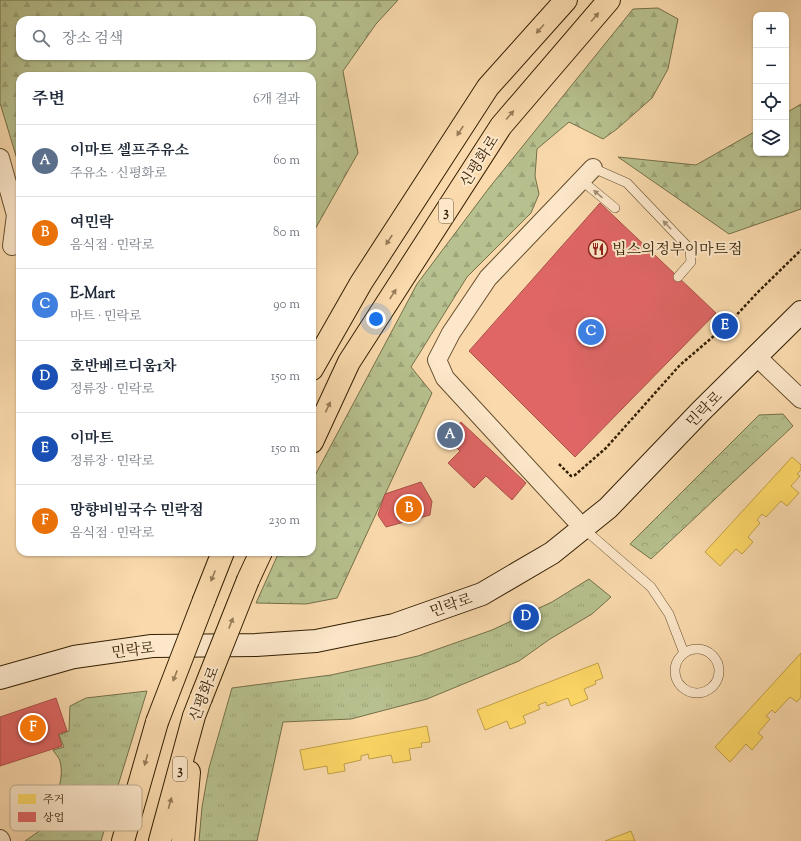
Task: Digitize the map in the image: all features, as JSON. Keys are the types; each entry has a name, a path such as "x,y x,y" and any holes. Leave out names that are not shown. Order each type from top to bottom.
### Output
{"highway":[{"name":"3","path":"316,362 361,283 488,88 566,0"},
{"name":"신평화로","path":"316,433 349,362 501,126 609,0"},
{"path":"139,785 157,722 221,556"},
{"name":"신평화로","path":"160,841 198,707 248,580 259,556"},
{"path":"183,841 198,707"},
{"path":"123,841 126,831"}],"main road":[{"name":"민락로","path":"0,678 74,657 152,646 256,645 316,641 394,625 482,594 552,553 584,529 608,508 700,412 801,312"}],"street":[{"path":"0,158 16,215 11,246"},
{"path":"584,529 446,378 437,360 451,333 488,278 587,174"},
{"path":"757,357 801,399"}],"lane":[{"path":"587,174 615,208"},
{"path":"587,174 627,183 690,249 691,262 678,277"},
{"path":"584,529 651,587 669,614 684,653"},
{"path":"694,649 708,652 714,656 719,670 715,684 710,689 704,692 689,692 678,682 675,676 675,669 677,662 684,653 694,649"}],"path":[{"path":"560,464 571,476 575,475 606,448 680,365 729,324 758,292 801,250"}],"green space":[{"path":"0,0 398,0 376,24 343,71 358,153 316,227 316,72 16,72 16,156 0,103"},
{"path":"658,8 678,19 668,69 652,98 617,129 603,139 569,122 537,149 535,176 539,194 531,213 467,277 411,367 432,393 337,598 306,604 256,603 277,556 316,556 316,473 417,284 489,188 633,9"},
{"path":"801,104 801,209 729,234 618,157 696,165 753,133 753,156 789,156 789,111"},
{"path":"783,414 793,426 651,559 630,544 759,415"},
{"path":"589,579 611,597 592,614 550,639 519,661 427,699 351,719 283,722 257,841 199,841 202,807 209,768 232,688 331,675 418,656 492,630 552,602"},
{"path":"147,691 118,785 60,785 61,768 59,760 53,750 64,747 59,735 69,731 70,706 86,698"},
{"path":"39,831 104,831 101,841 25,841"}],"building: 주거":[{"path":"792,457 801,465 801,470 797,474 800,476 791,486 799,493 787,506 781,501 766,517 762,514 757,520 760,523 748,537 753,542 742,554 736,549 720,566 705,552"},
{"path":"801,653 801,697 797,702 790,697 775,713 772,710 766,716 770,719 758,733 763,737 752,750 746,744 730,762 715,747"},
{"path":"598,663 603,678 595,681 596,684 584,689 588,699 571,706 568,698 547,706 546,702 538,705 540,709 523,716 526,723 510,729 507,721 485,730 477,710"},
{"path":"427,726 430,742 421,743 422,747 409,749 411,760 393,763 391,755 369,759 368,754 361,756 361,760 344,764 345,771 328,774 327,766 304,770 300,750"},
{"path":"631,831 635,841 605,841"}],"building: 상업":[{"path":"600,203 716,313 575,457 469,351"},
{"path":"461,422 526,483 512,500 486,476 474,488 448,463 460,451 446,438"},
{"path":"421,482 432,501 430,515 386,527 378,515 385,494"},
{"path":"56,698 67,731 58,734 62,746 0,766 0,717"}],"place":[{"name":"빕스의정부이마트점","path":"598,249"},
{"name":"이마트","path":"725,326"},
{"name":"E-Mart","path":"591,332"},
{"name":"이마트 셀프주유소","path":"450,435"},
{"name":"여민락","path":"409,509"},
{"name":"호반베르디움1차","path":"526,617"},
{"name":"망향비빔국수 민락점","path":"33,728"}]}
